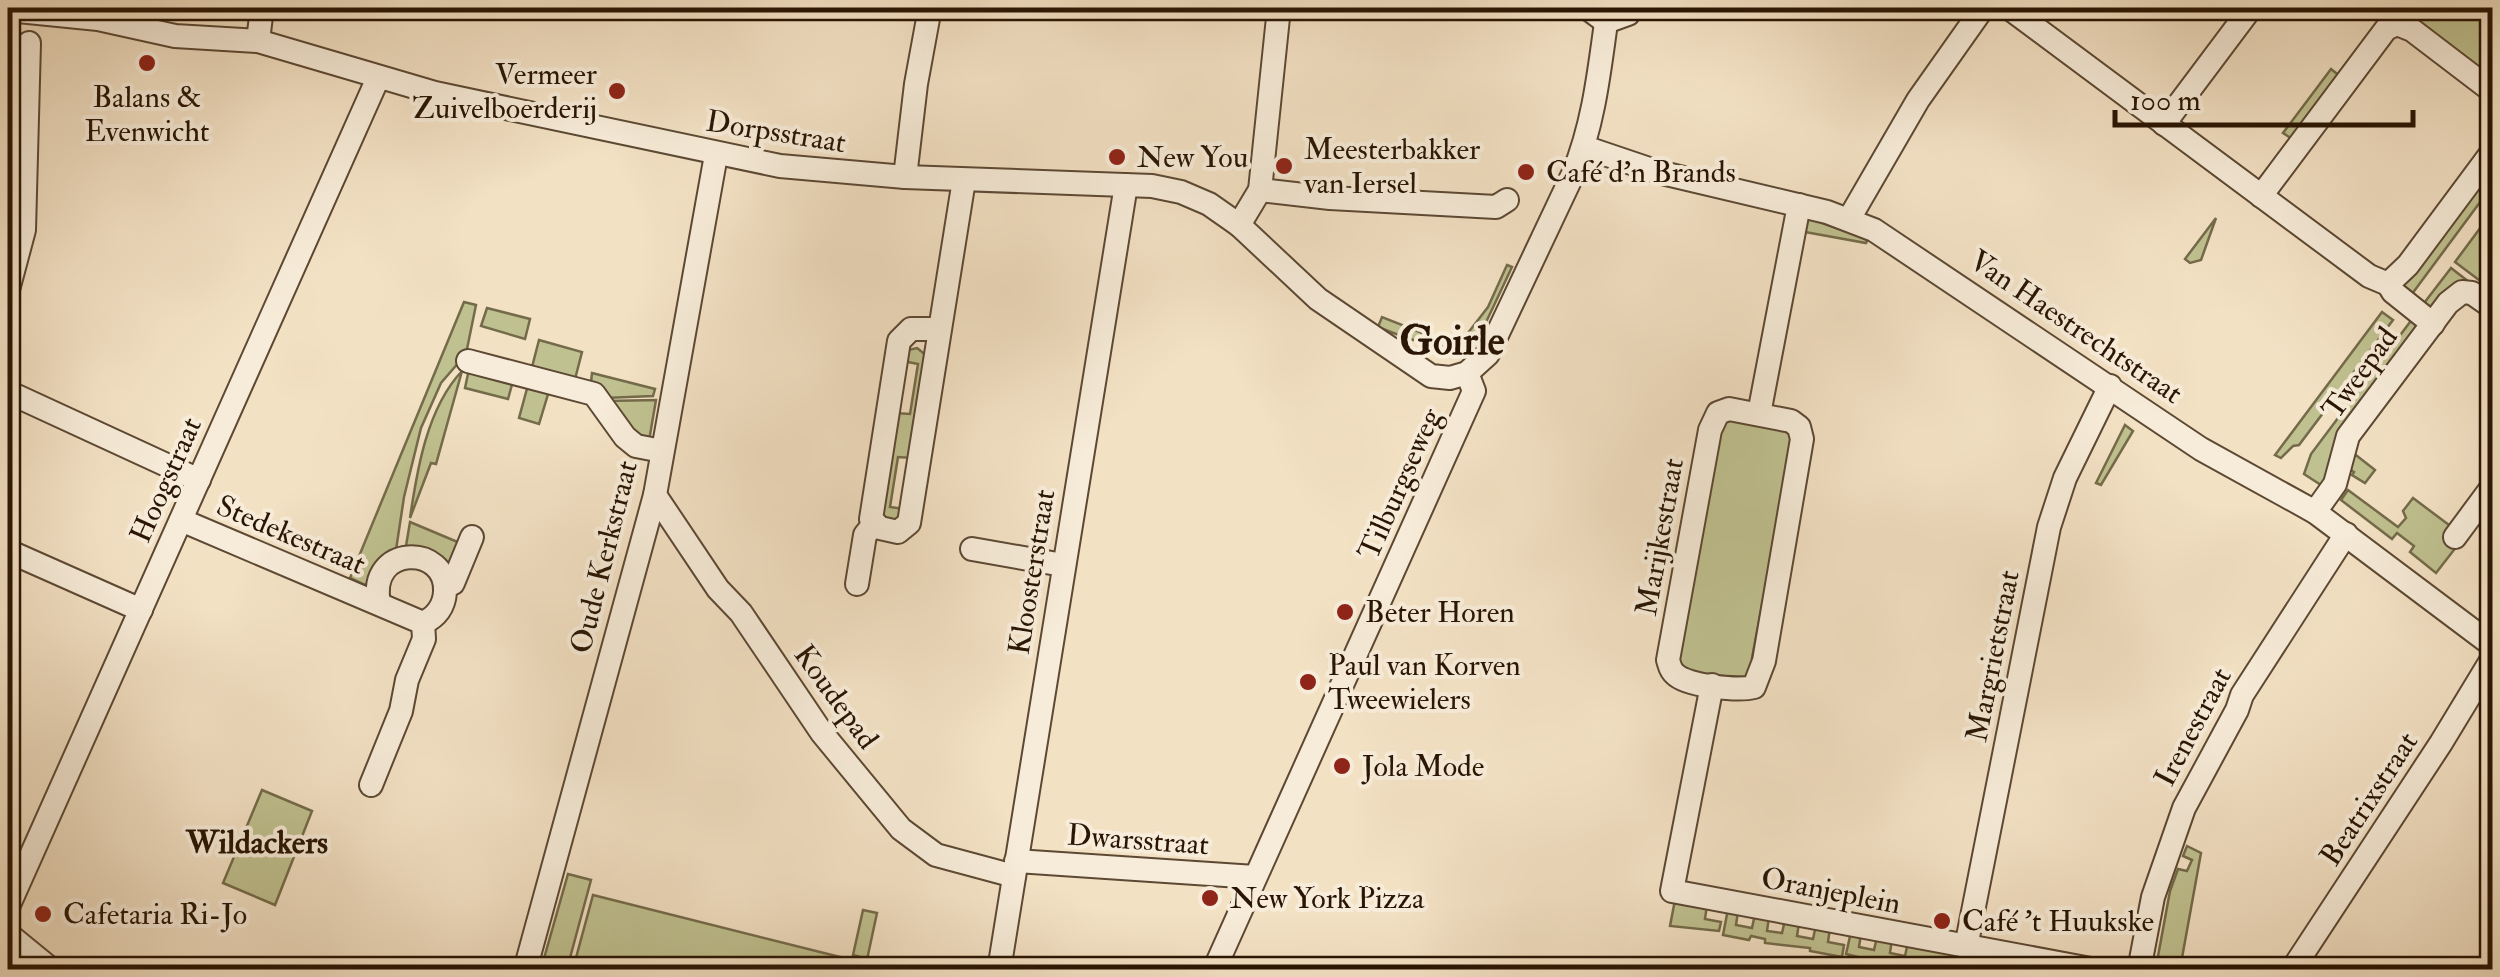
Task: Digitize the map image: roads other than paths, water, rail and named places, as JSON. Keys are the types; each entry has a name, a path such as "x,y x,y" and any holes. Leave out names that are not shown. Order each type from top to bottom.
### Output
{"street":[{"path":"258,41 262,8"},
{"path":"905,177 930,8"},
{"path":"1586,8 1607,15 1628,14 1629,8"},
{"path":"1850,219 1918,100 1982,8"},
{"path":"2009,8 2369,276 2388,284 2423,317"},
{"path":"2164,124 2251,8"},
{"path":"8,290 12,260 24,230 18,10"},
{"name":"Dorpsstraat","path":"18,10 98,18 174,36 258,41 378,78 716,155 807,170 1126,185 1181,192 1210,204 1240,224 1318,299 1414,366 1431,376 1450,378 1466,373"},
{"path":"1240,224 1260,190 1279,12"},
{"path":"1466,373 1488,354 1584,147 1597,90 1607,15"},
{"path":"2261,196 2386,29 2398,24 2412,30 2492,91"},
{"name":"Hoogstraat","path":"8,908 378,78"},
{"name":"Van Haestrechtstraat","path":"1584,147 1658,172 1850,219 1900,246 2224,463 2315,512 2492,645"},
{"path":"2388,284 2408,266 2492,152"},
{"name":"Oude Kerkstraat","path":"525,970 654,495 716,155"},
{"path":"940,330 910,328 899,341 871,519 874,524 898,532 910,522 964,180"},
{"name":"Kloosterstraat","path":"998,970 1126,185"},
{"path":"1260,190 1496,207 1507,200"},
{"path":"1712,685 1743,690 1760,680 1801,454 1798,427 1791,421 1759,414 1799,206"},
{"name":"Tweepad","path":"2315,512 2335,484 2348,436 2423,317 2462,292 2472,293 2492,308"},
{"path":"468,361 594,394 624,437 636,446 662,452"},
{"name":"Tilburgseweg","path":"1214,970 1474,391 1466,373"},
{"name":"Margrietstraat","path":"1966,947 2049,527 2066,478 2110,386"},
{"path":"8,392 199,480"},
{"name":"Marijkestraat","path":"1712,685 1681,679 1672,672 1670,649 1712,421 1718,412 1729,409 1759,414"},
{"path":"2455,537 2492,488"},
{"name":"Koudepad","path":"654,495 718,589 741,613 822,733 901,828 936,855 1015,868"},
{"name":"Stedekestraat","path":"181,520 423,623"},
{"path":"857,584 865,535 874,524"},
{"name":"Irenestraat","path":"2140,970 2156,886 2187,800 2242,695 2346,534"},
{"path":"371,785 401,711 407,680 424,639 423,623 441,609 445,583 453,582 472,537"},
{"path":"972,549 1063,564"},
{"path":"8,551 140,610"},
{"name":"Stedekestraat","path":"379,603 377,584 381,574 404,557 430,562 445,583"},
{"name":"Beatrixstraat","path":"2292,970 2492,659"},
{"name":"Oranjeplein","path":"1712,685 1672,891 2096,970"},
{"name":"Dwarsstraat","path":"1015,868 1255,877"},
{"path":"8,934 52,970"}],"place":[{"name":"Balans & Evenwicht","path":"147,63"},
{"name":"Vermeer Zuivelboerderij","path":"617,91"},
{"name":"New You","path":"1117,157"},
{"name":"Meesterbakker van Iersel","path":"1284,166"},
{"name":"Café d'n Brands","path":"1526,172"},
{"name":"Beter Horen","path":"1345,612"},
{"name":"Paul van Korven Tweewielers","path":"1308,682"},
{"name":"Jola Mode","path":"1342,766"},
{"name":"New York Pizza","path":"1210,898"},
{"name":"Cafetaria Ri-Jo","path":"43,914"},
{"name":"Café 't Huukske","path":"1942,921"}],"district":[{"name":"Goirle","path":"1452,341"},
{"name":"Wildackers","path":"257,843"}]}
